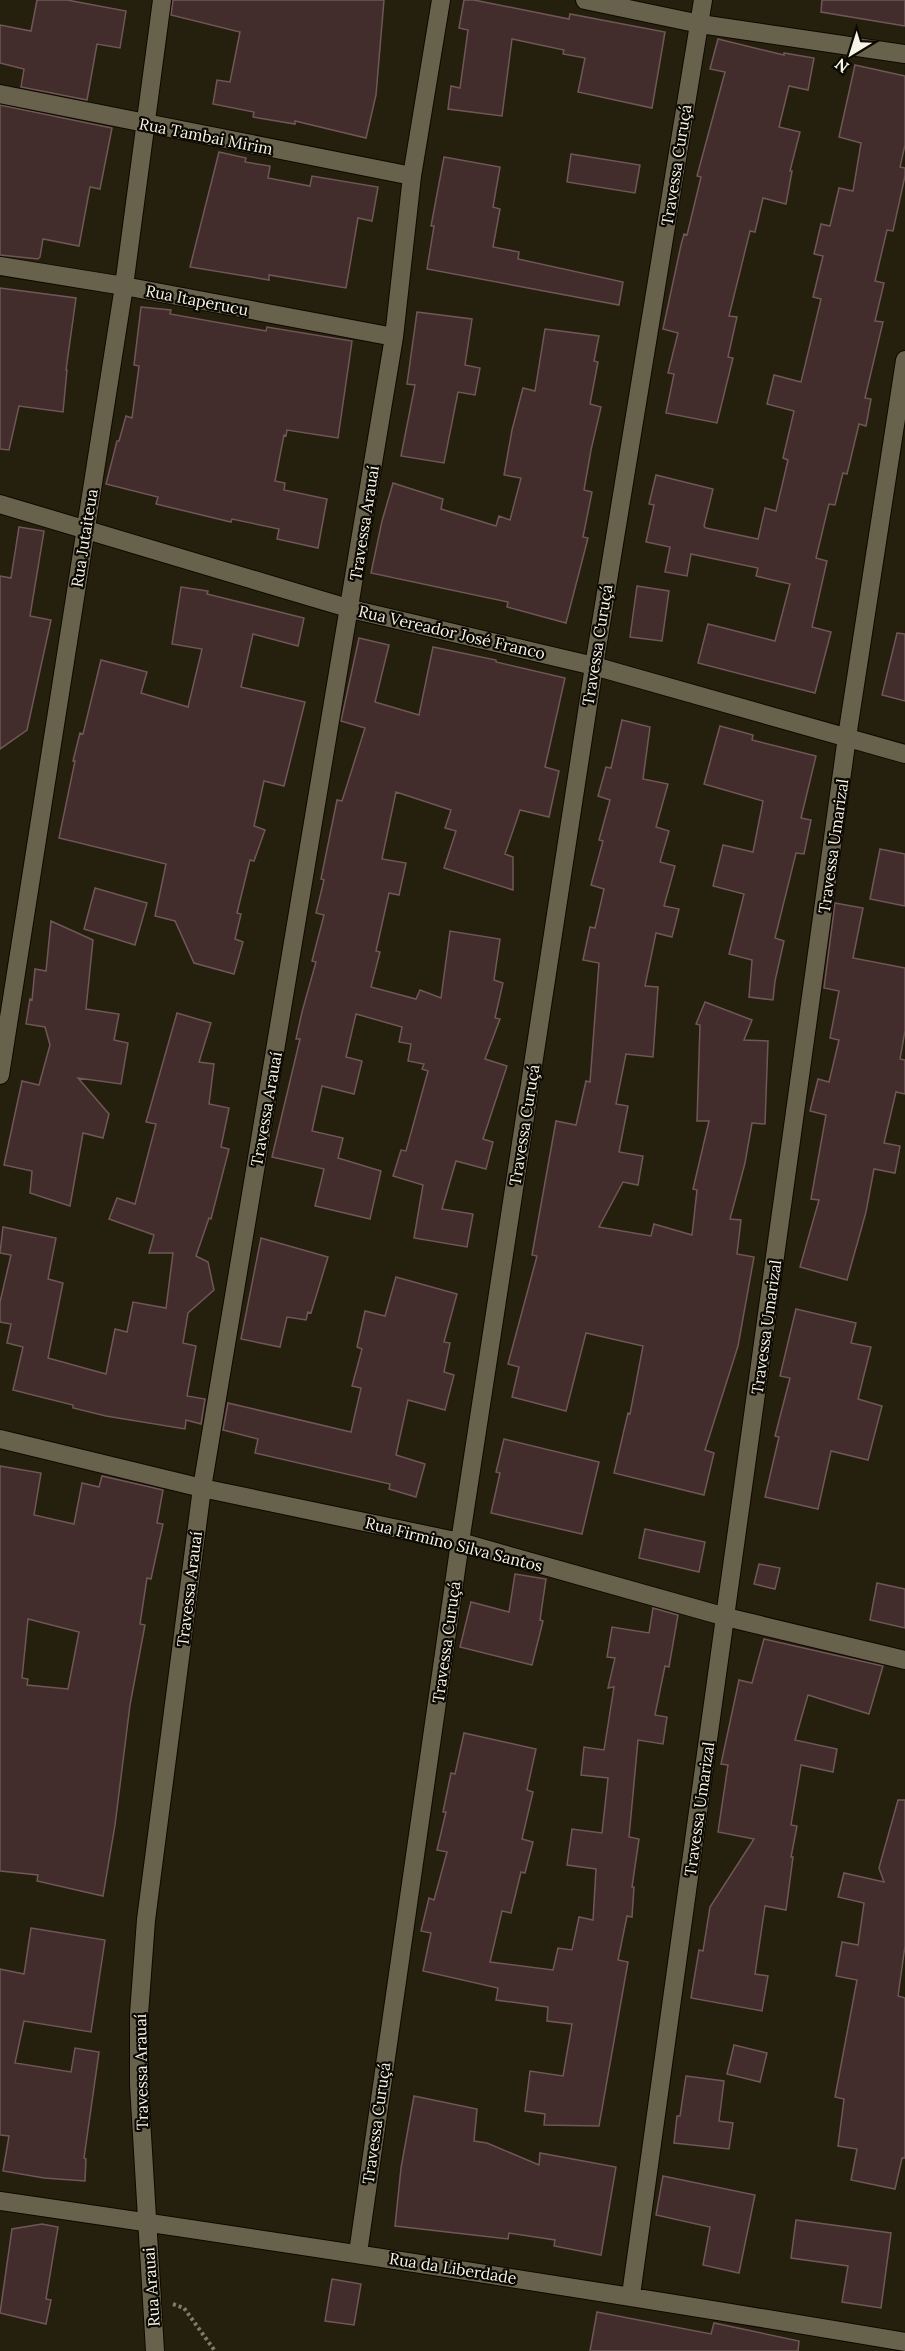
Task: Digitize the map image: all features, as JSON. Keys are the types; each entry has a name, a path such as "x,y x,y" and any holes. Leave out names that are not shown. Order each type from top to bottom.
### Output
{"street":[{"name":"Rua Jutaiteua","path":"0,1075 124,286 162,0"},
{"name":"Travessa Arauaí","path":"147,2222 139,2085 139,2014 146,1920 202,1488 351,609 394,337 412,176 441,0"},
{"path":"585,0 700,24 905,54"},
{"name":"Travessa Curuçá","path":"358,2253 460,1542 594,666 703,0"},
{"name":"Rua Tambai Mirim","path":"0,94 412,176"},
{"name":"Rua Itaperucu","path":"0,266 124,286 394,337"},
{"name":"Travessa Umarizal","path":"632,2295 848,737 905,360"},
{"name":"Rua Vereador José Franco","path":"0,504 351,609 594,666 905,754"},
{"name":"Rua Firmino Silva Santos","path":"0,1439 202,1488 460,1542 726,1617 905,1660"},
{"name":"Rua da Liberdade","path":"0,2202 632,2295 905,2342"},
{"name":"Rua Arauai","path":"147,2222 154,2351"}],"path":[{"path":"151,2293 184,2308 215,2351"}],"building":[{"path":"37,0 67,0 126,11 120,48 97,44 87,100 21,87 24,69 0,63 0,25 31,31"},
{"path":"173,0 384,0 376,95 366,138 295,121 295,124 253,117 254,112 213,104 217,80 230,82 240,32 171,15"},
{"path":"464,0 569,19 570,14 665,32 652,108 578,92 585,58 563,54 564,50 512,39 502,116 448,109 451,86 460,88 468,30 459,28"},
{"path":"822,0 905,0 905,26 821,12"},
{"path":"718,39 784,55 784,53 814,58 808,90 789,86 779,127 800,132 790,171 792,171 786,204 763,198 755,232 750,231 729,316 737,317 728,357 733,358 717,423 666,413 674,374 668,373 678,333 663,329 681,245 684,234 687,235 701,177 697,176 725,72 710,69"},
{"path":"855,65 905,76 905,145 900,167 905,168 905,176 893,231 887,230 875,281 884,283 875,321 883,322 865,398 871,399 866,426 859,424 847,474 843,473 835,505 829,504 816,558 827,561 812,627 831,632 815,693 698,663 708,624 775,641 790,584 756,576 758,568 691,554 687,576 665,572 670,547 646,542 654,505 649,504 656,475 713,489 704,526 706,528 758,539 765,508 776,511 788,460 783,458 794,411 767,404 774,375 801,382 821,299 813,297 823,256 814,254 821,224 830,226 839,188 853,191 861,143 839,137"},
{"path":"0,105 112,128 100,189 90,187 79,246 43,239 38,259 0,255"},
{"path":"219,152 246,158 245,162 270,166 268,178 310,186 312,176 378,187 372,221 358,218 346,288 269,275 269,280 190,267"},
{"path":"571,154 640,165 635,193 567,182"},
{"path":"444,157 500,167 493,207 500,209 493,247 519,252 518,259 623,282 619,305 427,269 434,226 431,226"},
{"path":"0,288 76,298 63,412 19,406 9,450 0,449"},
{"path":"141,307 171,310 170,314 266,331 267,327 352,341 338,438 287,430 275,481 285,483 284,490 327,499 318,548 277,539 279,529 232,519 231,522 156,504 158,497 106,484 126,416 132,418 139,366 134,365"},
{"path":"417,312 472,319 465,365 480,368 475,395 458,392 444,463 401,456 415,385 407,384"},
{"path":"545,329 599,336 594,361 598,362 590,404 601,407 584,490 592,492 583,537 588,538 566,623 507,607 508,602 371,573 393,483 443,499 441,509 496,526 499,516 510,520 521,478 504,475 512,430 523,388 535,391"},
{"path":"19,527 44,531 30,616 51,620 27,730 0,749 0,576 11,578"},
{"path":"637,586 669,591 662,641 630,637"},
{"path":"181,587 208,591 207,594 304,618 298,646 253,634 241,687 305,702 284,786 264,781 254,826 265,830 254,861 250,860 237,913 241,914 235,939 243,942 234,974 194,963 175,921 155,916 166,864 59,838 75,761 73,761 80,733 83,734 101,660 147,672 141,693 188,707 202,649 172,644"},
{"path":"897,633 905,634 905,701 882,695"},
{"path":"359,638 389,645 375,702 419,715 433,647 565,678 545,767 559,771 549,817 520,810 505,854 513,857 513,890 444,868 456,831 445,828 451,810 396,792 382,859 406,863 399,895 389,893 376,951 380,952 371,987 416,999 420,990 441,998 450,931 500,939 494,980 503,983 495,1018 500,1019 485,1059 507,1066 483,1139 493,1142 486,1169 456,1161 442,1209 473,1214 467,1247 414,1238 423,1185 393,1176 401,1150 406,1151 428,1071 422,1069 424,1064 408,1061 411,1044 399,1042 402,1027 356,1014 346,1057 362,1061 354,1094 322,1086 312,1131 343,1138 338,1158 381,1171 370,1219 315,1206 324,1169 272,1157 300,1039 296,1039 302,1012 316,962 312,961 324,915 316,913 324,880 321,879 337,800 342,801 365,728 341,721"},
{"path":"622,720 650,727 643,779 668,784 656,827 669,831 660,862 675,866 664,906 679,909 672,937 656,933 645,986 658,987 653,1057 626,1054 616,1104 628,1106 619,1152 643,1156 638,1185 623,1182 599,1227 651,1236 654,1224 692,1235 697,1190 693,1189 709,1121 697,1121 700,1025 696,1024 705,1002 752,1020 744,1040 768,1041 765,1124 752,1123 745,1163 730,1219 741,1220 737,1254 754,1257 738,1346 705,1450 714,1453 704,1495 614,1473 628,1413 630,1414 643,1346 586,1333 566,1411 512,1397 519,1367 508,1364 537,1256 532,1255 556,1121 576,1125 586,1081 590,1082 599,963 583,960 590,927 595,928 604,889 591,885 603,841 599,840 610,800 598,796 606,767 611,768"},
{"path":"720,726 753,735 752,740 816,756 801,818 811,820 804,854 796,853 775,938 784,941 773,1000 749,997 752,960 729,954 744,894 713,886 723,845 753,852 763,801 704,784"},
{"path":"880,849 905,854 905,906 870,899"},
{"path":"95,888 147,903 135,945 84,929"},
{"path":"835,903 863,908 853,958 905,968 905,1031 900,1059 905,1060 905,1094 896,1092 884,1143 900,1146 895,1173 874,1169 866,1212 847,1280 800,1267 819,1200 811,1199 826,1115 810,1111 818,1079 829,1082 839,1040 830,1038 839,991 824,988"},
{"path":"51,921 93,940 86,1009 119,1014 114,1040 128,1043 121,1084 78,1078 109,1114 103,1138 83,1133 70,1206 30,1193 32,1171 4,1165 22,1081 39,1085 50,1045 45,1027 26,1024 30,999 32,1000 35,969 46,971"},
{"path":"177,1013 211,1023 199,1062 214,1064 209,1104 229,1108 221,1147 229,1149 211,1219 209,1218 196,1256 208,1262 214,1290 188,1313 183,1343 196,1346 187,1396 205,1399 201,1424 186,1420 185,1429 106,1416 13,1390 23,1347 7,1343 11,1324 0,1322 0,1302 11,1255 0,1253 3,1227 56,1238 48,1279 63,1283 48,1358 106,1374 115,1329 127,1332 133,1302 166,1308 173,1253 149,1253 154,1235 109,1219 117,1198 135,1204 156,1124 146,1122"},
{"path":"261,1238 328,1257 311,1313 308,1312 306,1320 287,1317 280,1347 241,1339"},
{"path":"396,1277 457,1294 444,1342 450,1343 444,1372 454,1375 445,1410 408,1400 396,1455 425,1464 416,1497 389,1489 390,1484 255,1453 258,1439 223,1430 228,1403 351,1432 361,1388 352,1386 362,1349 357,1347 365,1311 385,1316"},
{"path":"796,1309 856,1323 851,1343 871,1347 858,1399 882,1406 868,1460 831,1451 818,1509 765,1497 779,1437 775,1436 790,1378 780,1376"},
{"path":"504,1439 599,1462 582,1534 491,1513 500,1473 496,1472"},
{"path":"0,1466 41,1473 34,1515 74,1524 82,1483 99,1487 102,1476 163,1490 157,1523 163,1524 151,1579 147,1578 140,1624 145,1625 130,1705 115,1825 103,1896 37,1881 38,1875 0,1871","holes":["28,1619 79,1632 68,1689 27,1685 28,1679 22,1678"]},
{"path":"645,1529 705,1542 699,1572 639,1558"},
{"path":"759,1564 780,1568 775,1589 754,1584"},
{"path":"515,1574 546,1579 540,1620 543,1621 532,1665 460,1647 471,1602 509,1612"},
{"path":"877,1583 905,1589 905,1628 870,1620"},
{"path":"653,1608 678,1615 669,1667 665,1666 655,1715 667,1717 663,1744 638,1740 629,1837 639,1839 632,1887 634,1887 632,1917 627,1916 618,1960 628,1962 599,2126 544,2125 545,2114 525,2111 530,2071 563,2076 572,2024 547,2021 548,2007 496,2000 498,1988 423,1971 431,1933 421,1931 429,1898 434,1900 447,1852 437,1850 446,1812 443,1812 451,1773 455,1774 464,1733 536,1749 527,1790 533,1792 522,1839 533,1842 525,1873 521,1872 511,1913 502,1911 490,1962 553,1970 558,1948 572,1950 579,1917 593,1920 596,1869 567,1865 572,1829 602,1833 608,1778 581,1775 584,1747 604,1750 614,1687 608,1688 615,1658 607,1657 612,1627 649,1633"},
{"path":"764,1639 883,1666 869,1714 808,1695 795,1740 837,1749 833,1772 801,1765 791,1825 797,1826 791,1857 793,1857 786,1910 765,1906 755,1974 768,1976 762,2011 691,1998 699,1950 703,1951 710,1907 754,1839 718,1832 728,1765 721,1764 739,1680 752,1683"},
{"path":"898,1800 905,1800 905,1946 898,1996 905,1998 905,2158 902,2158 895,2189 851,2180 857,2149 838,2146 844,2099 835,2097 857,1980 836,1976 842,1942 858,1945 864,1903 838,1897 844,1873 884,1882 879,1868"},
{"path":"31,1928 105,1940 91,2032 24,2021 15,2063 71,2072 75,2048 99,2052 84,2158 86,2159 85,2181 44,2178 3,2171 9,2136 0,2135 0,1969 24,1974"},
{"path":"734,2045 767,2053 760,2082 727,2074"},
{"path":"686,2076 724,2081 719,2121 733,2123 729,2149 674,2143 677,2116 680,2116"},
{"path":"414,2096 477,2109 474,2141 487,2143 539,2165 540,2153 616,2167 601,2255 554,2246 555,2240 509,2233 508,2239 395,2226 401,2168"},
{"path":"663,2176 755,2195 739,2273 703,2265 710,2227 656,2215"},
{"path":"796,2220 891,2233 881,2308 842,2302 848,2266 791,2258"},
{"path":"42,2224 58,2227 46,2299 51,2300 46,2324 0,2313 12,2229"},
{"path":"332,2279 361,2284 354,2325 325,2321"},
{"path":"597,2312 711,2334 714,2323 799,2341 798,2351 590,2351"}]}
